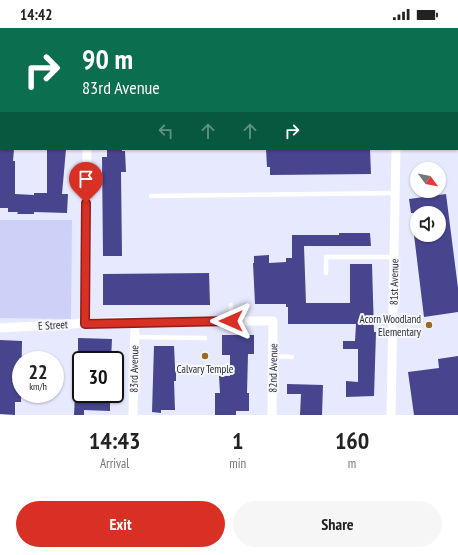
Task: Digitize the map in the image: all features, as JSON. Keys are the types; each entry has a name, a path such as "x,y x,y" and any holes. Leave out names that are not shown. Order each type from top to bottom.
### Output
{"street":[{"path":"85,324 87,150"},
{"name":"81st Avenue","path":"391,415 396,150"},
{"name":"E Street","path":"0,328 85,324 273,321"},
{"name":"82nd Avenue","path":"272,415 273,321"},
{"name":"83rd Avenue","path":"133,415 135,323"}],"lane":[{"path":"152,196 395,193"},
{"path":"326,273 326,257 394,257"},
{"path":"231,305 231,321"},
{"path":"134,337 205,338"},
{"path":"273,356 292,357"}],"shaded area":[{"path":"0,220 72,220 71,319 0,318"}],"building":[{"path":"0,150 14,150 15,194 34,195 34,193 47,193 47,150 66,150 62,194 68,194 67,213 34,212 34,214 17,214 18,212 8,212 8,208 0,208"},
{"path":"107,150 125,151 126,172 121,172 122,256 103,256 102,157 107,157"},
{"path":"266,150 370,150 371,174 270,175 270,167 267,167"},
{"path":"446,194 458,288 458,312 424,317 415,242 446,242 446,206 410,206 409,199 446,198"},
{"path":"339,233 370,233 371,246 304,246 306,303 350,303 350,264 372,264 374,332 376,332 374,396 346,397 346,381 358,382 358,349 343,349 343,341 355,341 356,324 288,324 288,307 286,307 286,304 255,304 254,256 269,255 269,263 286,262 286,258 292,258 292,235 339,235"},
{"path":"209,273 210,305 103,305 103,274"},
{"path":"222,335 254,335 254,354 248,354 247,393 249,393 249,411 236,411 236,415 215,415 215,393 220,393 219,376 230,376 230,355 222,355"},
{"path":"78,338 112,339 111,351 78,351"},
{"path":"0,340 22,341 22,351 12,351 12,403 15,403 15,415 0,414"},
{"path":"154,346 174,346 176,367 176,381 174,381 175,410 161,410 161,413 152,412"},
{"path":"458,356 458,415 414,415 408,372 439,368 438,359"},
{"path":"287,384 323,385 322,415 300,415 301,394 287,394"},
{"path":"75,403 110,403 110,411 84,410 84,415 74,415"}],"place":[{"name":"Acorn Woodland Elementary","path":"429,325"},
{"name":"Calvary Temple","path":"205,356"}],"route":[{"path":"86,203 85,324 106,322 135,323 231,321"}]}
